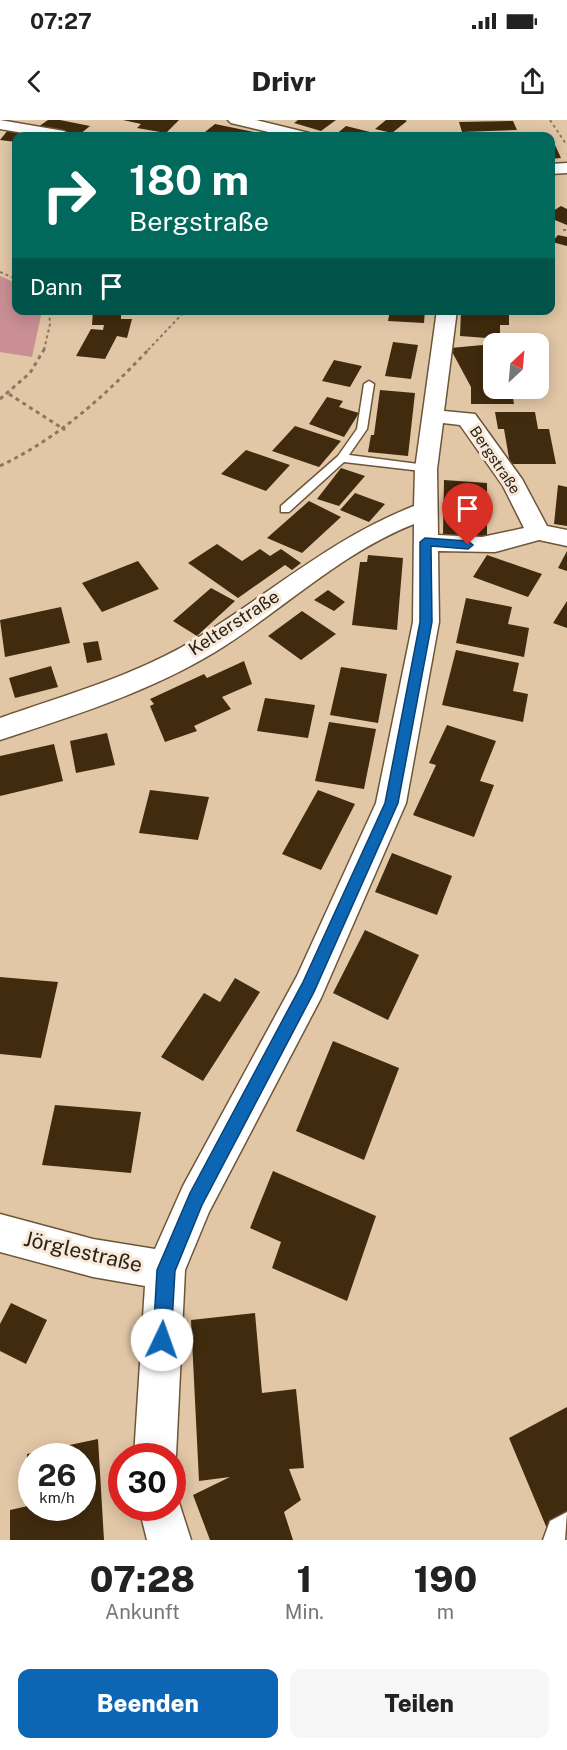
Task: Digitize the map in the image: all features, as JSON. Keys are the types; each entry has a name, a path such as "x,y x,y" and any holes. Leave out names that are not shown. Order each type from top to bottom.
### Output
{"street":[{"path":"236,120 270,132"},
{"path":"0,124 43,132"},
{"path":"156,1443 166,1270 196,1199 309,987 391,803 426,622 426,470 446,315"},
{"name":"Bergstraße","path":"433,416 467,419 514,484 538,532"},
{"name":"Kelterstraße","path":"0,729 133,681 206,646 336,555 392,522 425,511"},
{"path":"425,542 489,547 515,541 538,532 567,538"},
{"name":"Jörglestraße","path":"0,1233 93,1258 166,1270"},
{"path":"164,1521 169,1540"}],"lane":[{"path":"285,509 342,458 362,429 369,384"},
{"path":"342,458 426,470"},
{"path":"554,1540 558,1529 567,1523"}],"path":[{"path":"550,120 567,145"},
{"path":"1,398 31,375 48,335 49,315"},
{"path":"0,466 65,430 103,400 181,315"},
{"path":"9,394 65,430"}],"shaded area":[{"path":"0,276 12,281 12,315 41,315 32,357 0,352"}],"building":[{"path":"48,120 90,126 83,132 64,132 38,127"},
{"path":"123,120 179,120 167,132 137,128 141,124"},
{"path":"298,120 336,120 321,131 294,123"},
{"path":"386,120 407,121 393,132 375,129"},
{"path":"513,121 517,130 462,132 459,122"},
{"path":"215,124 254,132 205,132"},
{"path":"346,126 370,132 339,132"},
{"path":"8,130 24,132 12,132 12,142 0,140"},
{"path":"555,145 561,158 555,159"},
{"path":"561,206 567,209 567,225 555,220 555,210"},
{"path":"558,235 567,237 567,246 555,243"},
{"path":"93,315 121,315 121,319 132,319 127,338 117,336 105,359 76,356 91,329 103,330 104,325 92,325"},
{"path":"389,315 425,315 424,323 388,321"},
{"path":"461,315 509,315 509,325 500,325 500,333 483,333 483,338 460,336"},
{"path":"393,342 418,345 411,379 385,376"},
{"path":"483,345 483,399 513,399 514,404 471,404 471,387 450,348"},
{"path":"334,360 362,366 350,387 322,381"},
{"path":"380,390 415,393 408,456 368,452 371,435 374,435"},
{"path":"327,397 343,401 339,407 359,413 344,437 309,424"},
{"path":"495,412 535,412 538,429 549,429 556,464 510,464 504,429 498,429"},
{"path":"295,426 341,441 319,467 272,451"},
{"path":"246,450 290,465 266,491 221,474"},
{"path":"341,468 365,476 339,506 317,499"},
{"path":"444,480 487,483 487,539 443,535"},
{"path":"558,485 567,487 567,526 554,524"},
{"path":"355,493 385,504 369,522 340,510"},
{"path":"309,501 341,517 302,553 267,538"},
{"path":"217,544 242,561 260,549 270,556 281,549 301,563 292,570 285,565 238,598 188,563"},
{"path":"567,551 567,571 558,568"},
{"path":"368,555 403,558 397,630 352,625 360,562 367,562"},
{"path":"487,555 542,574 528,597 473,577"},
{"path":"138,561 159,589 102,612 82,583"},
{"path":"211,588 235,601 197,636 173,621"},
{"path":"328,590 345,602 334,611 314,600"},
{"path":"466,598 512,607 508,624 529,628 524,657 456,643"},
{"path":"567,601 567,628 553,623"},
{"path":"61,607 70,643 5,657 0,620"},
{"path":"302,611 336,634 301,660 268,636"},
{"path":"98,641 102,660 87,663 83,643"},
{"path":"456,650 519,663 513,691 528,694 523,722 442,705"},
{"path":"244,661 252,684 222,697 231,709 194,726 197,731 165,742 150,706 154,704 150,699 204,674 207,678"},
{"path":"51,666 58,687 15,698 9,678"},
{"path":"341,667 387,674 378,723 330,715"},
{"path":"265,698 315,705 308,738 257,731"},
{"path":"329,722 376,729 364,789 315,781"},
{"path":"447,725 496,741 480,781 494,785 474,837 413,815 436,765 429,763"},
{"path":"107,733 115,765 76,773 70,741"},
{"path":"54,744 63,781 0,796 0,756"},
{"path":"150,790 209,797 198,840 139,833"},
{"path":"318,790 355,804 321,870 282,854"},
{"path":"392,853 452,876 437,915 375,892"},
{"path":"365,930 419,955 388,1020 333,993"},
{"path":"0,977 58,982 41,1058 0,1054"},
{"path":"235,978 260,992 203,1081 161,1057 204,993 220,1002"},
{"path":"333,1041 399,1068 364,1160 296,1131"},
{"path":"55,1105 141,1112 131,1173 42,1165"},
{"path":"273,1171 376,1216 347,1301 272,1268 281,1242 250,1228"},
{"path":"11,1303 47,1320 26,1364 0,1351 0,1324"},
{"path":"255,1313 262,1393 296,1389 304,1468 289,1469 301,1500 284,1512 293,1540 210,1540 193,1495 230,1477 199,1481 191,1320"},
{"path":"567,1407 567,1518 548,1531 509,1438"},
{"path":"98,1439 104,1540 10,1540 10,1510 18,1508 18,1521 96,1521 96,1443 79,1443"}],"route":[{"path":"162,1340 166,1270 196,1199 309,987 391,803 426,622 425,542 468,545"}]}
